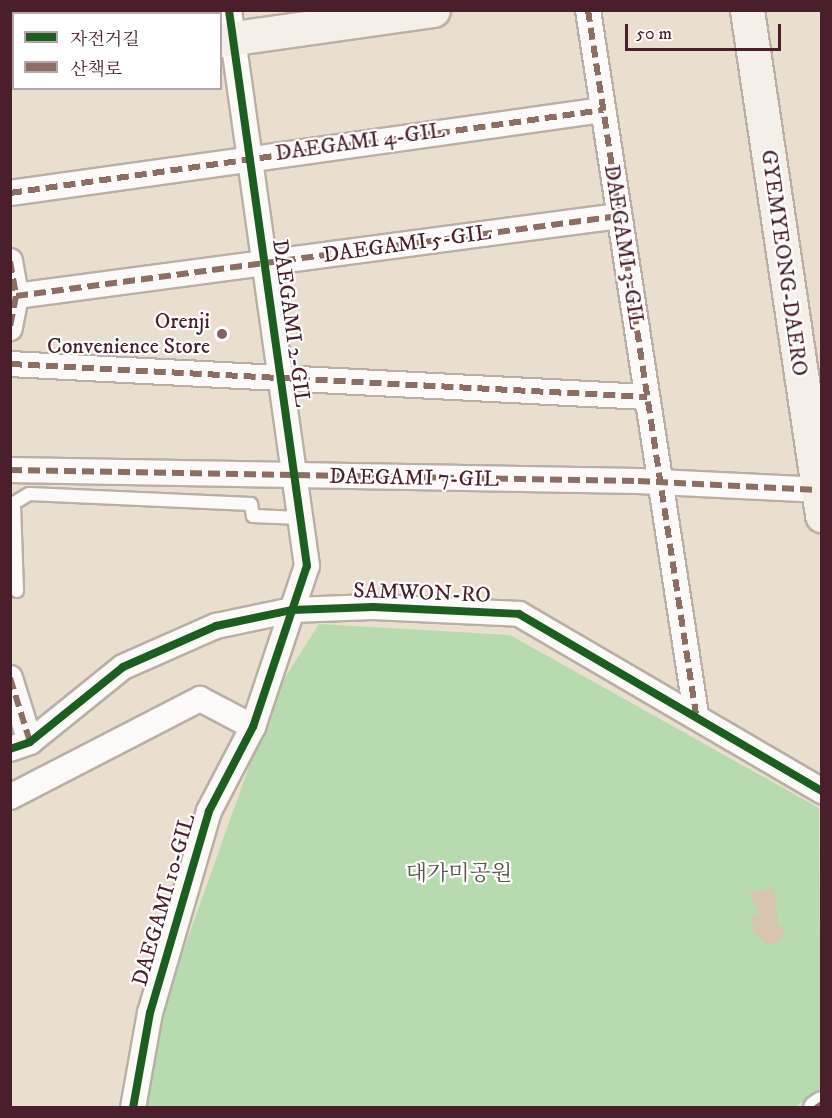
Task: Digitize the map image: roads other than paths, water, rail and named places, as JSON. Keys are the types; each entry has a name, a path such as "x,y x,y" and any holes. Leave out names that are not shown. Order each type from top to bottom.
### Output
{"street":[{"path":"227,30 433,10"},
{"name":"DAEGAMI 3-GIL","path":"588,10 696,714"},
{"name":"GYEMYEONG-DAERO","path":"747,10 820,498"},
{"name":"DAEGAMI 2-GIL","path":"227,30 250,157 307,566 292,610"},
{"name":"DAEGAMI 4-GIL","path":"10,193 250,157 603,110"},
{"name":"DAEGAMI 5-GIL","path":"16,296 619,216"},
{"path":"10,261 16,296 10,328"},
{"path":"10,364 647,397"},
{"name":"DAEGAMI 7-GIL","path":"10,470 661,483 820,498"},
{"name":"SAMWON-RO","path":"20,746 123,667 216,626 292,610 373,607 519,614 696,714 822,791"},
{"name":"DAEGAMI 10-GIL","path":"132,1107 150,1013 208,811 253,727 292,610"},
{"path":"10,678 20,746"},
{"path":"10,797 200,699 253,727"},
{"path":"816,1107 822,1104"}],"lane":[{"path":"16,591 13,566 14,503 29,494 250,504 253,516 301,518"}],"place":[{"name":"Orenji Convenience Store","path":"222,334"}],"park label":[{"name":"대가미공원","path":"459,874"}]}
